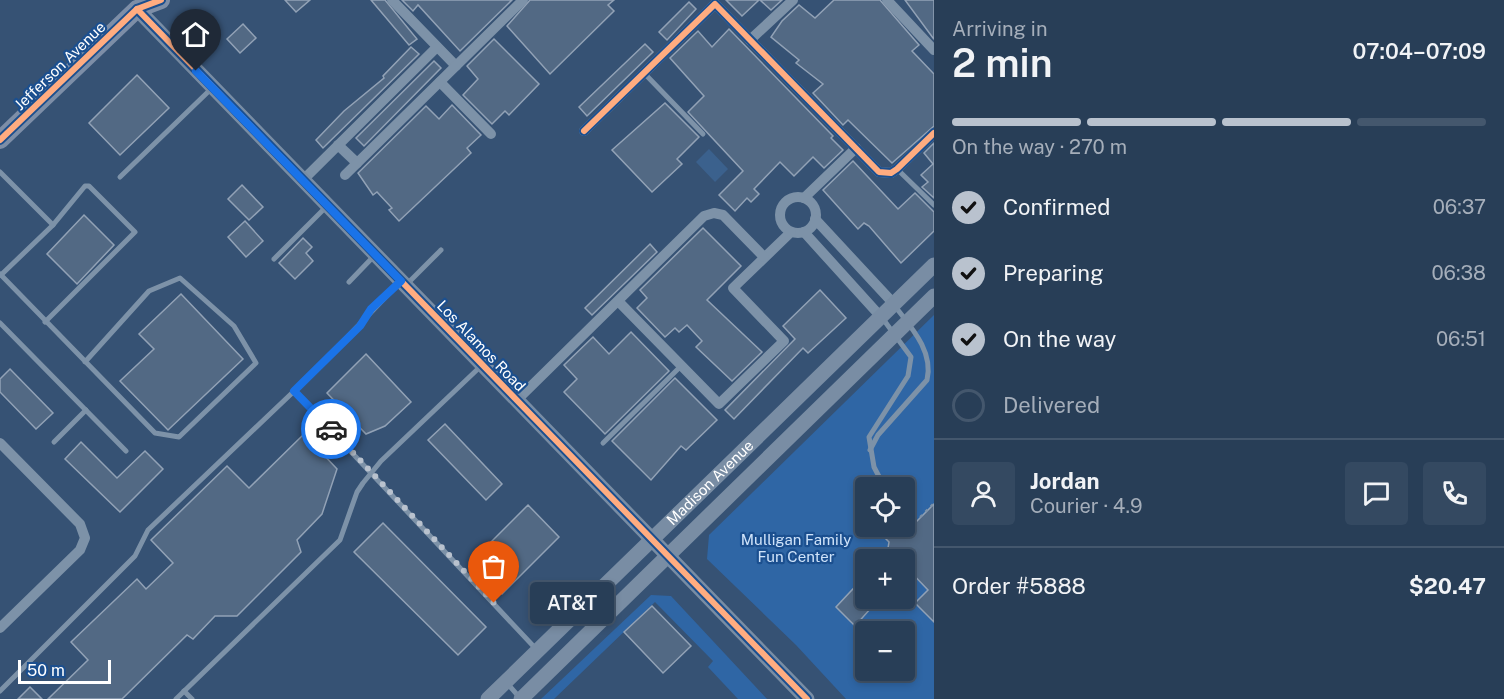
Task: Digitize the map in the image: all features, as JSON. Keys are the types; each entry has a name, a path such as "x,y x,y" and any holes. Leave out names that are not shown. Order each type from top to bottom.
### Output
{"main road":[{"name":"Jefferson Avenue","path":"0,140 139,5 161,0"},
{"name":"Los Alamos Road","path":"139,5 212,88 807,699"},
{"name":"Madison Avenue","path":"488,699 934,265"},
{"name":"Madison Avenue","path":"521,699 934,296"}],"street":[{"path":"392,0 456,66"},
{"path":"345,175 522,0"},
{"path":"750,40 793,0"},
{"path":"887,0 934,50"},
{"path":"584,132 715,4 879,172 891,173 897,169 934,133"},
{"path":"303,180 437,47"},
{"path":"440,82 491,134"},
{"path":"338,145 357,163"},
{"path":"816,219 804,232 791,232 783,225 782,209 788,200 804,198 856,148"},
{"path":"804,198 815,209 816,219 894,304"},
{"path":"518,400 704,216 714,213 723,215 764,257"},
{"path":"619,302 719,404 784,341 734,288 791,232"},
{"path":"804,232 881,317"},
{"path":"0,443 80,524 85,538 80,550 0,628"}],"lane":[{"path":"644,73 703,134"},
{"path":"120,177 212,88"},
{"path":"897,169 934,205"},
{"path":"0,172 53,225"},
{"path":"45,322 135,232 89,186 85,186 53,225 0,274 45,322 155,433 179,436 256,363 234,326 180,278 149,291 85,362"},
{"path":"274,259 327,206"},
{"path":"0,691 135,556 148,530 360,326 371,309 441,250"},
{"path":"349,282 375,255"},
{"path":"870,452 878,435 927,380 933,369 928,349 894,304"},
{"path":"879,477 870,452 869,437 911,368 911,357 881,317"},
{"path":"0,322 126,451"},
{"path":"176,699 340,540 357,492 372,472 482,364"},
{"path":"603,443 681,366"},
{"path":"294,391 537,650"},
{"path":"54,442 86,410"},
{"path":"506,681 521,699"},
{"path":"184,691 192,699"}],"path":[{"path":"920,517 934,503"}],"green space":[{"name":"Mulligan Family Fun Center","path":"934,315 934,699 846,699 796,645 707,559 709,535"},
{"path":"651,595 671,596 767,699 738,699 708,667 713,661 655,602 554,699 541,699"}],"shaded area":[{"path":"709,149 728,169 715,182 696,162"}],"building":[{"path":"285,0 310,0 296,12"},
{"path":"371,0 385,0 417,39 409,45"},
{"path":"402,0 512,0 460,51 418,5 413,11"},
{"path":"530,0 614,0 608,5 614,11 550,74 507,26"},
{"path":"726,0 759,0 742,16"},
{"path":"760,0 782,0 771,10"},
{"path":"834,0 880,0 919,45 912,51 934,74 934,126 892,163 848,120 843,125 813,93 823,84 796,63 799,60 771,37 782,21 799,5 815,18"},
{"path":"905,0 934,0 934,39 933,38"},
{"path":"689,2 696,9 667,40 659,32"},
{"path":"243,24 256,38 240,53 227,39"},
{"path":"729,29 833,136 831,138 843,150 824,168 813,157 794,176 780,162 754,189 759,194 751,202 747,198 735,211 719,195 743,171 688,112 704,96 670,58 698,31 712,47"},
{"path":"494,39 539,84 509,115 505,111 492,124 463,95 478,79 467,66"},
{"path":"645,44 653,52 587,116 579,107"},
{"path":"411,47 419,54 323,148 316,140 344,111 384,78 383,76"},
{"path":"434,61 441,68 364,146 356,138"},
{"path":"137,75 169,108 120,155 89,123"},
{"path":"665,103 699,137 677,159 682,164 652,192 612,150"},
{"path":"452,105 481,135 467,148 471,153 399,221 389,210 392,208 377,192 373,195 358,173 426,106 439,119"},
{"path":"934,143 934,198 922,187 928,182 921,175 933,164 924,153"},
{"path":"853,161 898,209 915,193 934,212 934,231 901,263 869,226 864,223 858,229 823,190"},
{"path":"242,185 263,207 249,220 228,199"},
{"path":"84,215 114,245 77,284 47,254"},
{"path":"245,221 263,241 246,257 228,237"},
{"path":"703,228 741,266 707,300 762,352 732,381 696,347 702,341 687,325 679,332 675,328 665,337 637,308 647,298 640,290"},
{"path":"303,238 312,247 306,253 313,261 295,279 279,263"},
{"path":"650,244 657,252 592,315 585,308"},
{"path":"820,290 846,318 808,353 803,348 734,419 725,410 795,339 783,326"},
{"path":"181,294 243,359 168,430 120,381 154,349 139,334"},
{"path":"631,332 669,371 605,434 564,392 577,379 564,365 593,337 609,354"},
{"path":"366,354 411,402 385,426 366,434 327,393"},
{"path":"10,369 53,413 36,429 0,392 0,379"},
{"path":"675,378 717,420 686,450 681,446 651,480 612,441"},
{"path":"445,424 502,484 486,500 428,440"},
{"path":"304,434 337,469 322,514 297,540 301,552 237,616 215,616 193,639 187,635 122,699 48,699 88,660 71,642 137,579 146,589 173,563 151,540 227,466 249,488"},
{"path":"81,442 117,478 145,451 163,469 120,512 65,459"},
{"path":"934,504 934,622 915,603 928,590 915,576 915,549 889,549 889,542 884,537 915,537 915,523"},
{"path":"528,505 559,537 502,594 471,562"},
{"path":"383,523 486,627 458,655 354,552"},
{"path":"855,587 855,609 870,609 859,621 855,621 855,626 836,607"},
{"path":"652,606 691,646 663,673 624,632"},
{"path":"30,687 42,699 18,699"}],"cycle path":[{"path":"0,140 137,9 161,0"},
{"path":"584,131 715,4 879,172 891,173 897,169 934,133"},
{"path":"137,9 807,699"}],"way so far":[{"path":"331,429 494,603"}],"place":[{"name":"AT&T","path":"494,603"}],"route":[{"path":"196,71 401,281 371,309 360,326 294,391 331,429"}]}
